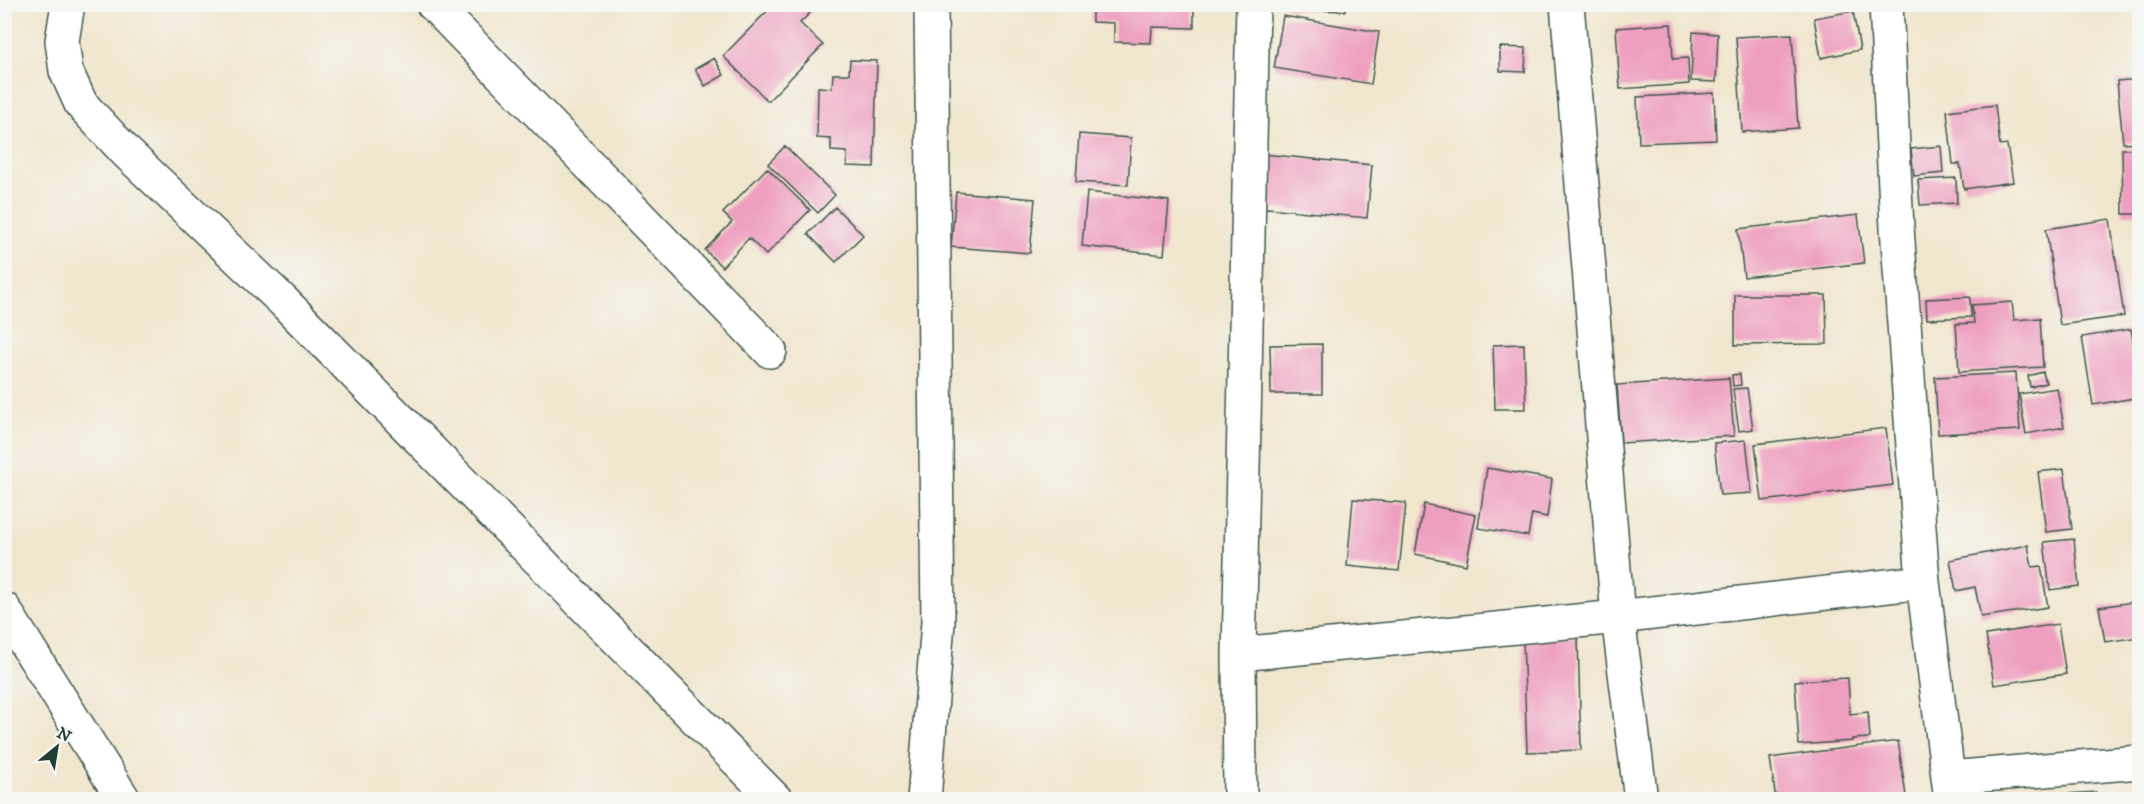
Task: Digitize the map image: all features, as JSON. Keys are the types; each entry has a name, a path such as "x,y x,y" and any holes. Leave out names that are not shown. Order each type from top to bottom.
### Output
{"street":[{"path":"68,4 62,41 66,72 81,104 126,152 283,302 776,800"},
{"path":"433,4 770,351"},
{"path":"924,800 938,622 931,4"},
{"path":"1240,800 1239,654 1253,4"},
{"path":"1568,4 1618,617 1641,800"},
{"path":"1886,4 1897,228 1923,582 1949,789 2139,762"},
{"path":"1239,654 1618,617 1923,582"},
{"path":"4,609 124,800"}],"building":[{"path":"774,4 806,4 812,11 800,23 823,45 768,101 723,56"},
{"path":"1092,4 1194,4 1194,28 1152,27 1151,43 1114,42 1114,23 1092,22"},
{"path":"1286,4 1346,4 1345,11 1286,9"},
{"path":"1394,4 1415,4 1415,6 1394,8"},
{"path":"1853,11 1860,50 1821,58 1814,18"},
{"path":"1283,16 1379,32 1371,84 1274,68"},
{"path":"1671,24 1673,59 1688,58 1689,84 1620,89 1616,28"},
{"path":"1693,32 1718,34 1716,82 1691,81"},
{"path":"1792,34 1798,128 1742,132 1736,37"},
{"path":"1500,47 1526,48 1525,72 1500,71"},
{"path":"714,58 724,75 705,86 695,69"},
{"path":"850,60 877,61 874,167 847,166 847,152 831,151 831,139 817,138 818,87 832,88 833,74 849,74"},
{"path":"2140,79 2140,142 2123,143 2117,81"},
{"path":"1714,93 1716,140 1639,143 1637,97"},
{"path":"1995,105 2000,146 2007,145 2013,182 1964,189 1960,164 1953,164 1947,111"},
{"path":"1079,134 1131,138 1128,185 1076,182"},
{"path":"785,146 835,195 818,213 768,164"},
{"path":"1941,146 1943,173 1914,176 1911,149"},
{"path":"2122,149 2140,149 2140,214 2123,214"},
{"path":"1262,154 1372,165 1367,218 1257,207"},
{"path":"767,168 810,210 766,255 749,238 722,267 705,250 732,222 723,213"},
{"path":"1956,178 1957,203 1920,205 1918,180"},
{"path":"956,192 1035,199 1030,253 951,247"},
{"path":"1087,192 1169,201 1164,255 1082,246"},
{"path":"835,207 863,235 836,262 808,234"},
{"path":"1858,215 1864,263 1744,277 1738,229"},
{"path":"2110,219 2124,316 2060,325 2046,229"},
{"path":"1735,295 1826,295 1827,344 1735,345"},
{"path":"1970,297 1971,317 1927,319 1926,299"},
{"path":"2012,302 2014,320 2040,318 2043,367 1959,372 1956,324 1974,323 1972,305"},
{"path":"2131,329 2140,377 2140,397 2093,405 2082,337"},
{"path":"1322,344 1322,394 1271,394 1270,345"},
{"path":"1524,344 1526,409 1495,409 1493,345"},
{"path":"2043,372 2046,383 2030,387 2028,376"},
{"path":"2016,373 2020,430 1938,434 1935,377"},
{"path":"1740,374 1741,385 1733,386 1732,375"},
{"path":"1729,378 1734,436 1621,443 1617,385"},
{"path":"1747,388 1753,429 1739,431 1733,389"},
{"path":"2057,388 2064,427 2026,434 2019,394"},
{"path":"1886,428 1893,485 1762,501 1755,444"},
{"path":"1746,440 1752,493 1720,495 1714,443"},
{"path":"1487,468 1552,479 1547,517 1532,514 1528,536 1478,528"},
{"path":"2064,469 2072,529 2046,532 2038,472"},
{"path":"1353,499 1406,503 1399,571 1347,566"},
{"path":"1424,504 1476,515 1466,565 1415,554"},
{"path":"2074,539 2079,586 2050,590 2044,542"},
{"path":"2028,545 2032,567 2041,566 2048,607 1981,617 1975,587 1956,591 1950,560"},
{"path":"2140,601 2140,637 2105,642 2099,607"},
{"path":"2058,624 2066,674 1994,685 1986,635"},
{"path":"1578,637 1581,750 1527,752 1523,639"},
{"path":"1848,678 1850,714 1868,712 1870,738 1799,745 1795,681"},
{"path":"1898,741 1906,796 1881,800 1776,800 1770,758"},
{"path":"2096,792 2097,800 2015,800 2015,797"}]}
